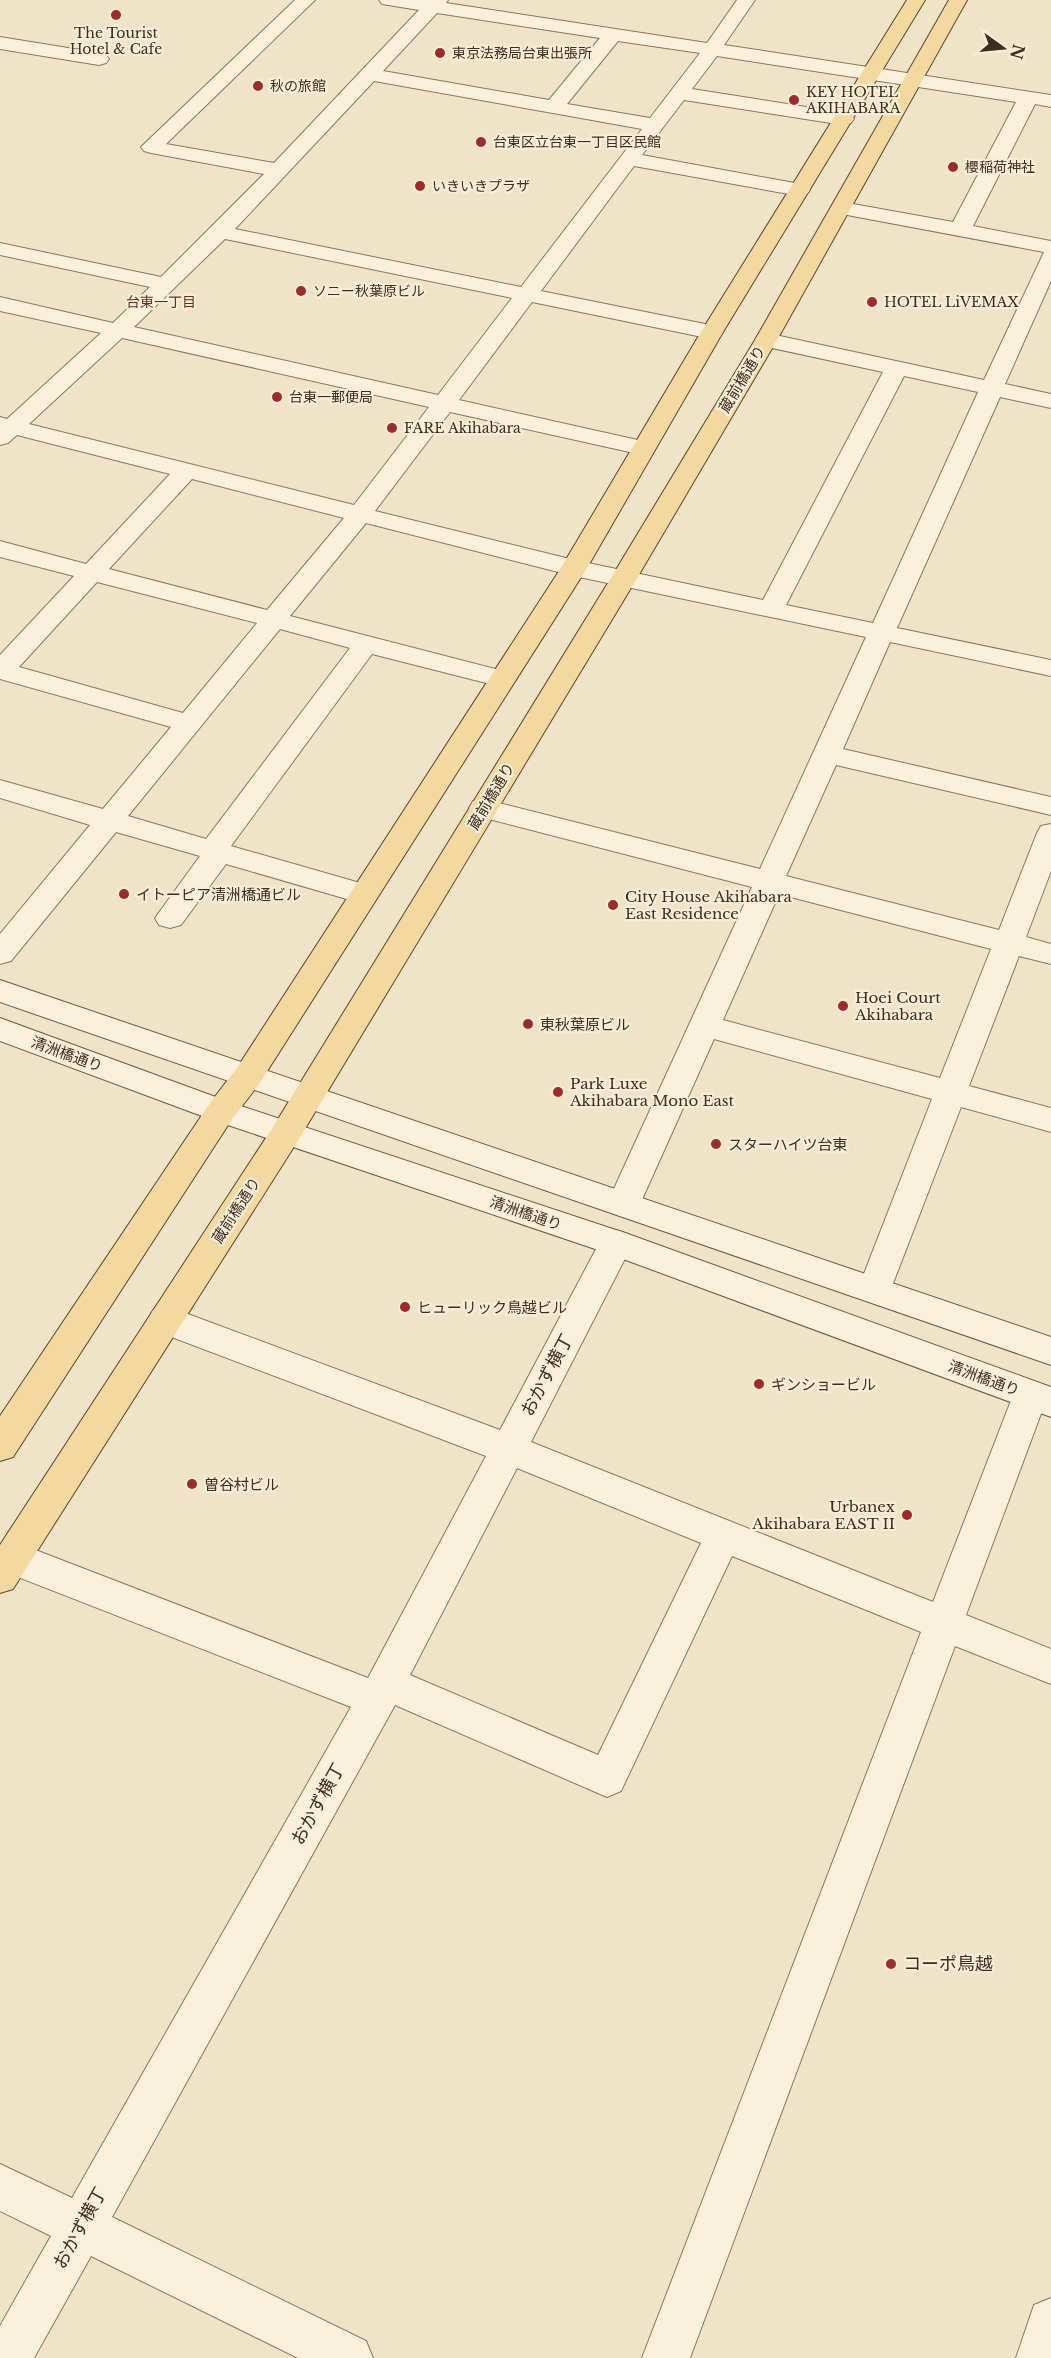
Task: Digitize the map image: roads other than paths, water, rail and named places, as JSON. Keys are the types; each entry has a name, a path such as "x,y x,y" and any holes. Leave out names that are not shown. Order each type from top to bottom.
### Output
{"main road":[{"path":"0,1446 221,1111 248,1076 574,568 712,332 916,0"},
{"name":"蔵前橋通り","path":"6,1567 286,1133 624,578 766,340 958,0"}],"street":[{"path":"278,170 152,147 306,0"},
{"path":"388,0 436,3 613,34 1051,101"},
{"path":"0,954 360,514 679,93 746,0"},
{"path":"4,430 117,331 220,232 436,3"},
{"path":"554,107 613,34"},
{"path":"0,43 99,59"},
{"path":"369,74 654,125"},
{"path":"679,93 844,119"},
{"path":"960,230 1028,98"},
{"path":"629,159 800,190"},
{"path":"842,207 1051,248"},
{"path":"220,232 712,332"},
{"path":"0,249 165,284"},
{"path":"624,1204 1051,256"},
{"path":"0,304 643,448"},
{"path":"766,340 1051,401"},
{"path":"771,609 897,368"},
{"path":"4,430 186,471 574,568 1051,668"},
{"path":"186,471 0,671 189,723"},
{"path":"0,549 502,679"},
{"path":"170,918 366,644"},
{"path":"827,754 1051,806"},
{"path":"0,789 364,894"},
{"path":"483,808 1051,954"},
{"path":"875,1290 1051,833"},
{"path":"0,991 1051,1351"},
{"path":"705,1026 1051,1120"},
{"name":"清洲橋通り","path":"0,1029 221,1111 616,1243 1041,1398"},
{"name":"おかず横丁","path":"8,2358 381,1691 616,1243"},
{"path":"165,1320 508,1449 1051,1667"},
{"path":"666,2358 944,1623 1041,1398"},
{"path":"6,1567 381,1691 607,1778 723,1535"},
{"path":"0,2187 349,2358"},
{"path":"1041,2358 1051,2322"}],"place":[{"name":"The Tourist Hotel & Cafe","path":"116,15"},
{"name":"東京法務局台東出張所","path":"440,53"},
{"name":"秋の旅館","path":"258,86"},
{"name":"KEY HOTEL AKIHABARA","path":"794,100"},
{"name":"台東区立台東一丁目区民館","path":"481,142"},
{"name":"櫻稲荷神社","path":"953,167"},
{"name":"いきいきプラザ","path":"420,186"},
{"name":"ソニー秋葉原ビル","path":"301,291"},
{"name":"HOTEL LiVEMAX","path":"872,302"},
{"name":"台東一郵便局","path":"277,397"},
{"name":"FARE Akihabara","path":"392,428"},
{"name":"イトーピア清洲橋通ビル","path":"124,894"},
{"name":"City House Akihabara East Residence","path":"613,905"},
{"name":"Hoei Court Akihabara","path":"843,1006"},
{"name":"東秋葉原ビル","path":"528,1024"},
{"name":"Park Luxe Akihabara Mono East","path":"558,1092"},
{"name":"スターハイツ台東","path":"716,1144"},
{"name":"ヒューリック鳥越ビル","path":"405,1307"},
{"name":"ギンショービル","path":"759,1384"},
{"name":"曽谷村ビル","path":"192,1484"},
{"name":"Urbanex Akihabara EAST II","path":"907,1515"},
{"name":"コーポ鳥越","path":"891,1964"}],"district":[{"name":"台東一丁目","path":"161,302"}]}
